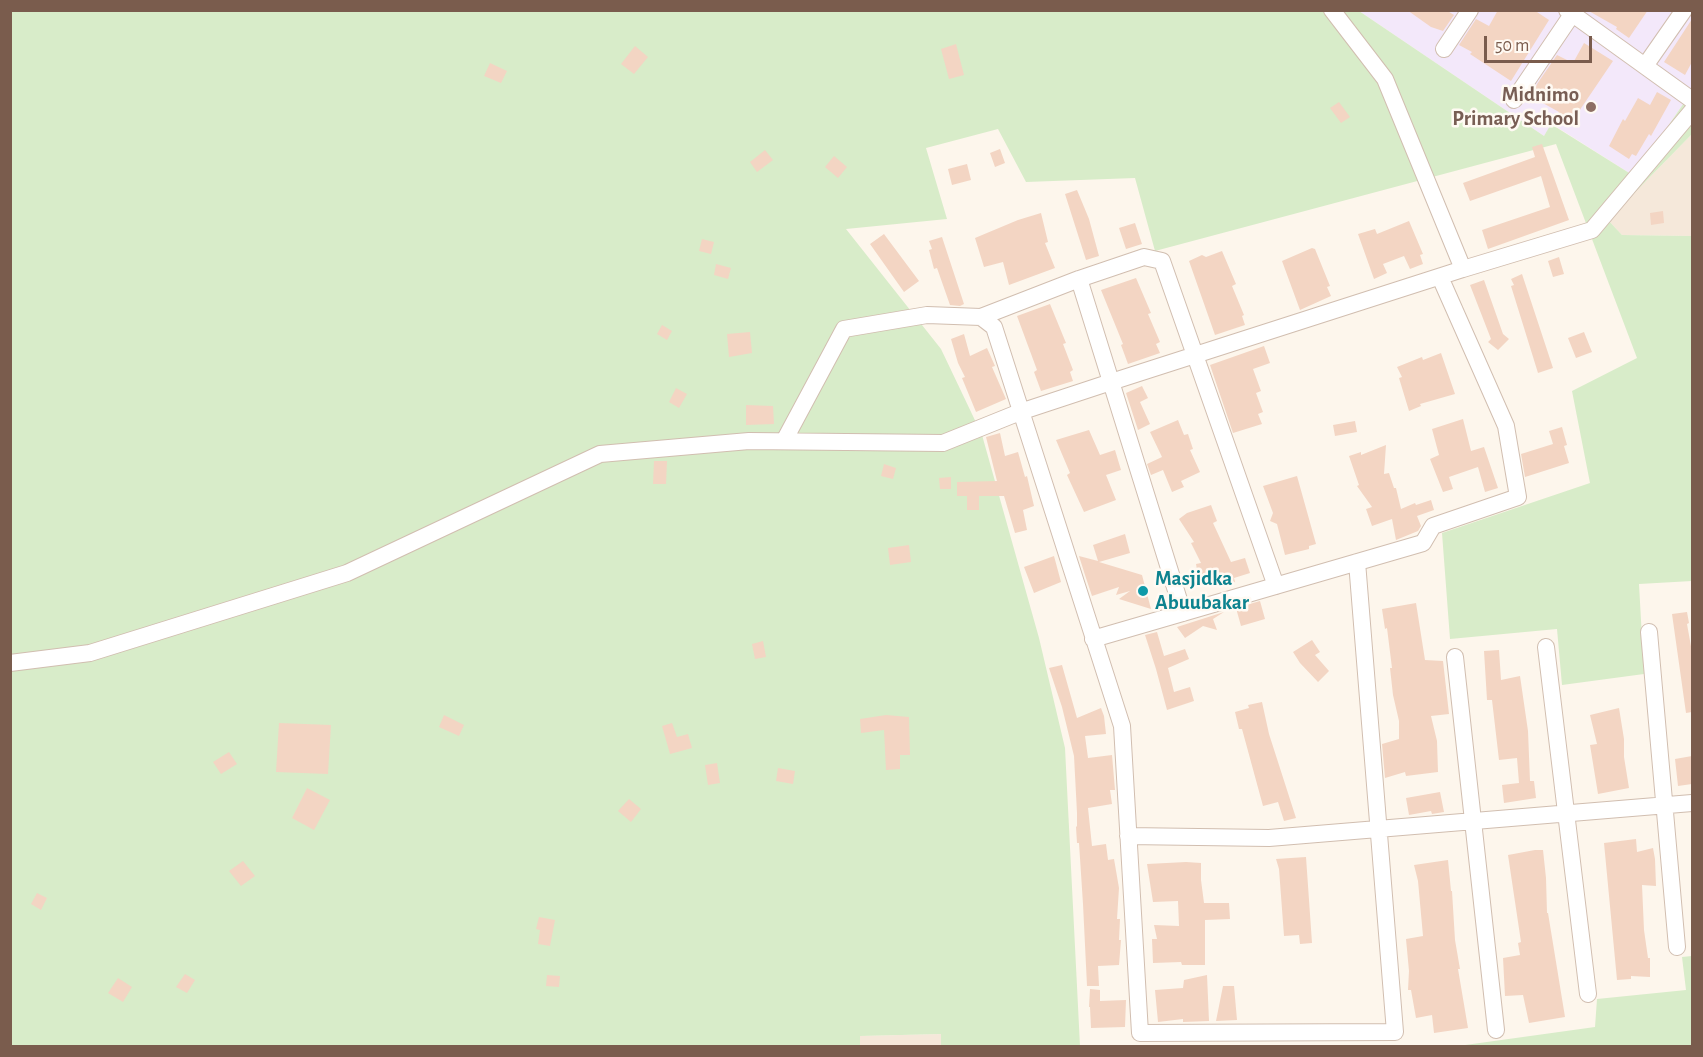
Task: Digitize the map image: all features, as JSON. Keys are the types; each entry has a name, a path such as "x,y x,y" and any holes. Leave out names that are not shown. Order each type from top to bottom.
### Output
{"street":[{"path":"1332,10 1385,78 1463,269"},
{"path":"1444,50 1470,10"},
{"path":"1645,66 1684,10"},
{"path":"1514,100 1571,12 1692,100"},
{"path":"10,663 90,653 347,573 600,454 749,441 943,443 1020,412 1195,354 1592,230 1692,111"},
{"path":"784,441 844,329 927,315 981,317 1079,279 1144,257 1162,261 1276,586"},
{"path":"1093,639 1423,543 1433,526 1518,496 1506,426 1440,277"},
{"path":"1079,279 1182,613"},
{"path":"981,317 994,327 1122,726 1140,1033 1395,1032 1357,562"},
{"path":"1649,632 1677,947"},
{"path":"1546,647 1588,994"},
{"path":"1455,657 1496,1030"},
{"path":"1128,836 1269,837 1692,803"}],"shaded area":[{"name":"Midnimo Primary School","path":"1359,11 1692,11 1692,91 1634,176 1552,124 1544,136"},
{"path":"1692,134 1692,236 1622,235 1608,220"},
{"path":"941,1034 941,1046 860,1046 860,1036"}],"green space":[{"path":"10,11 1359,11 1544,136 1551,124 1634,176 1692,91 1692,134 1608,220 1622,235 1692,236 1692,581 1639,584 1644,674 1562,685 1557,629 1450,639 1442,533 1590,483 1572,391 1637,358 1556,144 1155,251 1135,178 1026,182 998,129 926,148 947,219 846,229 941,349 982,435 1039,638 1065,748 1080,1046 941,1046 941,1034 860,1036 860,1046 11,1046"},
{"path":"1692,956 1692,1046 1458,1046 1595,1027 1597,999 1686,990 1682,957"}],"building":[{"path":"1407,10 1446,10 1454,15 1443,31 1431,27"},
{"path":"1498,10 1534,10 1549,20 1511,81 1459,45 1476,19 1489,26"},
{"path":"1587,10 1648,10 1629,38 1616,29 1617,27"},
{"path":"1692,19 1692,62 1685,75 1664,62"},
{"path":"1584,43 1613,61 1571,123 1557,115 1559,112 1532,97 1537,84 1557,55 1573,63"},
{"path":"956,44 964,75 949,79 941,49"},
{"path":"635,46 648,57 634,74 621,64"},
{"path":"490,63 507,71 501,83 484,76"},
{"path":"1657,92 1671,100 1651,136 1649,134 1636,156 1632,154 1629,159 1609,146 1623,119 1625,121 1638,98 1650,105"},
{"path":"1339,102 1350,117 1341,123 1330,108"},
{"path":"1542,144 1569,220 1488,249 1482,230 1550,207 1541,176 1470,201 1463,183 1535,157 1532,147"},
{"path":"1000,149 1005,163 995,167 990,153"},
{"path":"765,150 773,160 757,172 750,162"},
{"path":"834,156 847,167 838,178 825,167"},
{"path":"967,164 971,180 952,185 948,169"},
{"path":"1077,190 1089,219 1099,256 1086,260 1065,194"},
{"path":"1663,211 1664,223 1651,225 1650,213"},
{"path":"1041,213 1048,242 1045,243 1055,268 1009,285 1003,262 984,267 975,238"},
{"path":"1409,221 1423,254 1420,255 1423,264 1410,269 1404,256 1383,264 1387,273 1374,279 1358,234 1375,229 1377,234"},
{"path":"1135,223 1142,244 1126,249 1119,228"},
{"path":"884,234 919,281 904,292 870,244"},
{"path":"942,237 964,304 960,306 950,305 937,268 934,269 929,250 932,249 929,241"},
{"path":"702,239 714,242 711,254 699,251"},
{"path":"1312,248 1315,249 1330,286 1327,287 1331,296 1300,310 1282,261"},
{"path":"1222,251 1236,284 1232,286 1244,315 1242,316 1245,325 1215,335 1189,261 1202,255 1206,257"},
{"path":"1559,257 1564,274 1553,277 1548,261"},
{"path":"716,264 731,268 728,279 714,275"},
{"path":"1522,274 1553,368 1538,373 1511,286 1514,285 1511,279"},
{"path":"1136,278 1151,313 1148,314 1160,342 1156,344 1160,353 1128,364 1121,345 1123,344 1101,290"},
{"path":"1484,280 1503,334 1509,339 1498,350 1488,342 1491,339 1470,285"},
{"path":"1050,304 1066,343 1063,344 1073,370 1070,372 1073,381 1041,391 1034,372 1037,370 1017,316"},
{"path":"662,325 672,331 667,340 657,334"},
{"path":"750,332 752,353 729,357 727,334"},
{"path":"1584,332 1592,352 1576,358 1568,338"},
{"path":"964,334 970,356 987,348 995,366 992,367 1006,399 976,412 962,378 965,377 951,339"},
{"path":"1264,346 1270,363 1253,369 1261,391 1256,393 1263,412 1258,414 1262,424 1233,433 1210,365"},
{"path":"1441,353 1455,394 1420,404 1421,406 1409,411 1399,378 1402,377 1397,367 1422,357 1423,360"},
{"path":"1142,386 1148,398 1140,402 1150,424 1138,430 1126,393"},
{"path":"676,388 687,394 679,408 669,402"},
{"path":"746,405 773,406 774,424 746,425"},
{"path":"1463,419 1471,451 1484,447 1498,488 1485,492 1478,467 1449,477 1453,489 1443,492 1430,459 1439,455 1432,429"},
{"path":"1178,420 1184,435 1188,434 1193,449 1190,450 1200,472 1181,481 1184,487 1172,492 1163,470 1151,475 1147,464 1162,457 1150,432"},
{"path":"1355,421 1357,432 1335,436 1333,425"},
{"path":"1562,427 1569,463 1525,477 1521,454 1553,444 1549,431"},
{"path":"1089,430 1100,455 1115,450 1121,470 1106,475 1116,500 1084,512 1067,475 1070,473 1056,440"},
{"path":"1000,433 1005,456 1018,452 1025,477 1027,476 1034,506 1023,510 1027,530 1015,533 1004,496 979,496 979,510 967,510 967,496 957,496 957,482 997,481 986,437"},
{"path":"1386,445 1384,474 1389,473 1394,488 1396,488 1401,509 1431,500 1434,510 1417,516 1421,526 1418,531 1396,540 1392,519 1372,526 1366,509 1372,507 1357,486 1359,485 1349,456 1361,452 1361,455"},
{"path":"654,461 667,461 666,484 653,484"},
{"path":"884,464 896,468 893,479 881,476"},
{"path":"1297,476 1316,544 1309,546 1309,549 1285,555 1277,524 1270,521 1273,513 1263,486"},
{"path":"951,477 951,489 940,489 939,478"},
{"path":"1211,505 1217,521 1213,523 1231,562 1245,558 1250,573 1234,578 1235,582 1223,586 1220,577 1199,581 1196,564 1201,563 1191,543 1194,542 1179,519 1187,513"},
{"path":"1125,534 1130,553 1099,562 1142,575 1151,609 1119,599 1130,591 1116,595 1119,587 1092,596 1079,556 1098,561 1093,545"},
{"path":"909,545 911,562 890,565 888,548"},
{"path":"1054,556 1061,582 1034,593 1024,567"},
{"path":"1260,601 1265,619 1241,626 1236,608"},
{"path":"1416,603 1425,660 1443,661 1449,714 1431,716 1437,741 1438,772 1406,776 1405,772 1385,778 1382,744 1399,739 1399,721 1393,695 1387,628 1385,629 1382,609"},
{"path":"1224,612 1213,619 1217,630 1203,626 1185,638 1177,627"},
{"path":"1687,612 1692,652 1692,712 1686,713 1672,614"},
{"path":"1157,632 1164,656 1185,649 1189,659 1168,668 1174,692 1190,687 1194,701 1167,710 1145,635"},
{"path":"1312,640 1320,652 1315,655 1329,671 1318,682 1293,652"},
{"path":"763,641 766,657 755,659 752,644"},
{"path":"1499,650 1501,680 1520,676 1528,731 1530,781 1534,781 1536,798 1504,803 1502,785 1519,783 1517,758 1499,760 1492,700 1487,700 1484,651"},
{"path":"1062,665 1077,718 1101,708 1104,716 1106,734 1085,736 1088,758 1112,755 1115,790 1110,790 1112,804 1088,808 1092,846 1106,844 1108,860 1114,859 1119,888 1117,919 1120,919 1119,940 1121,940 1119,965 1098,966 1099,986 1087,986 1079,843 1077,843 1076,827 1074,756 1062,707 1049,668"},
{"path":"1262,702 1269,734 1296,818 1284,821 1278,802 1263,806 1242,729 1239,729 1235,712 1249,708 1248,705"},
{"path":"1619,708 1629,788 1598,794 1590,745 1597,744 1590,715"},
{"path":"444,715 464,725 459,736 439,727"},
{"path":"886,715 909,717 910,755 900,755 900,769 886,770 884,730 861,733 860,719"},
{"path":"279,723 331,725 328,774 276,772"},
{"path":"672,723 677,737 688,734 692,748 670,754 662,726"},
{"path":"229,752 237,764 221,774 213,762"},
{"path":"1692,756 1692,784 1678,786 1675,759"},
{"path":"717,763 720,783 708,785 705,765"},
{"path":"778,768 795,771 793,784 776,781"},
{"path":"307,788 330,800 314,830 292,818"},
{"path":"1440,792 1444,812 1432,814 1431,811 1409,815 1406,798"},
{"path":"629,799 641,809 631,822 618,811"},
{"path":"1636,839 1637,852 1653,848 1655,859 1656,886 1642,885 1644,930 1648,958 1650,958 1650,977 1631,976 1631,979 1617,980 1604,843"},
{"path":"1543,850 1547,913 1565,1017 1529,1023 1523,995 1505,996 1503,958 1520,955 1518,943 1521,942 1508,855"},
{"path":"1306,857 1312,943 1300,944 1299,935 1284,936 1279,869 1276,859"},
{"path":"1448,860 1460,969 1458,969 1468,1028 1434,1033 1432,1015 1416,1018 1411,990 1408,990 1406,939 1423,936 1418,881 1414,865"},
{"path":"243,861 255,876 241,886 229,871"},
{"path":"1201,863 1204,903 1229,903 1230,919 1205,920 1205,965 1182,965 1181,962 1153,963 1152,939 1157,939 1154,925 1179,926 1178,901 1153,902 1147,864"},
{"path":"37,893 47,898 41,910 31,904"},
{"path":"539,917 555,920 550,946 538,944 540,930 536,929"},
{"path":"185,974 195,980 187,993 176,987"},
{"path":"547,975 560,976 559,987 546,986"},
{"path":"1207,975 1209,1021 1183,1022 1183,1019 1158,1022 1155,990 1183,988 1184,980"},
{"path":"118,978 132,987 123,1002 108,993"},
{"path":"1223,986 1234,986 1237,1020 1216,1021"},
{"path":"1090,989 1100,990 1100,1001 1126,1000 1125,1027 1091,1028"}],"place":[{"name":"Midnimo Primary School","path":"1591,107"},
{"name":"Masjidka Abuubakar","path":"1143,591"}]}
